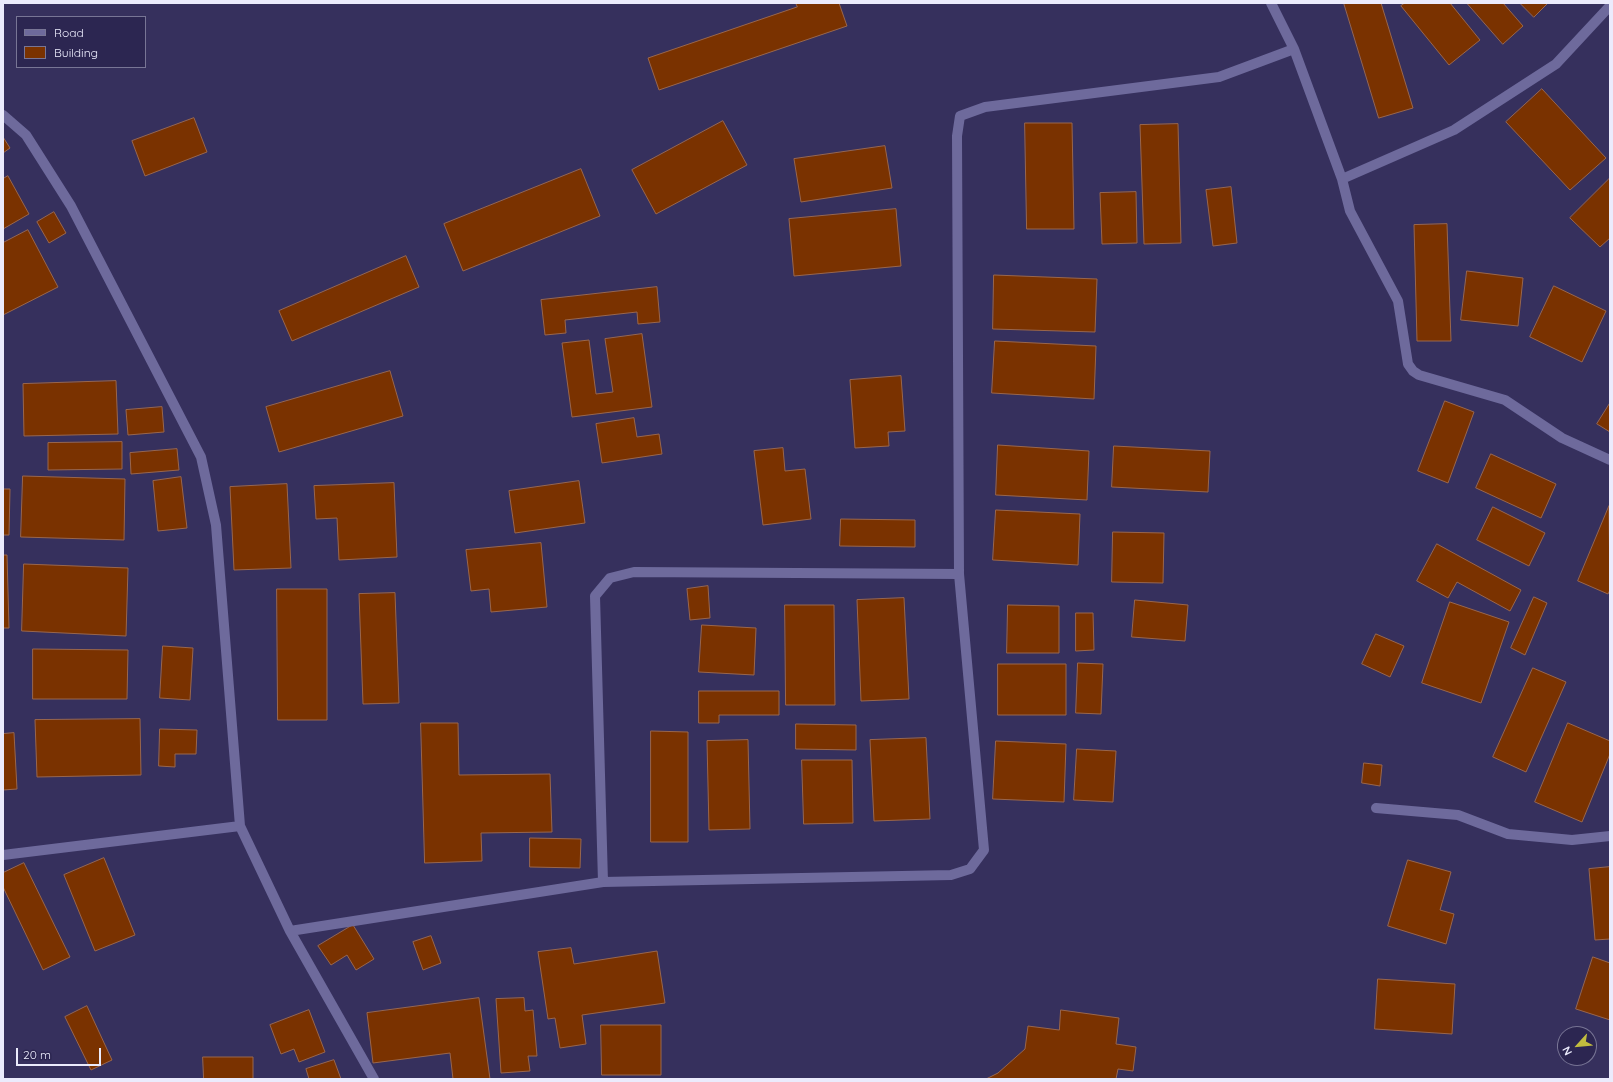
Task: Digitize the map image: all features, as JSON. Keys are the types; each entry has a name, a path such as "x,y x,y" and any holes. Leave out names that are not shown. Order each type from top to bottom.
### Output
{"street":[{"path":"1271,3 1294,49 1342,179 1350,211 1398,301 1408,364 1413,371 1419,375 1505,400 1562,438 1610,460"},
{"path":"1342,179 1454,130 1556,64 1610,6"},
{"path":"290,931 603,882 951,875 970,869 984,850 959,574 957,136 960,116 986,107 1219,77 1294,49"},
{"path":"3,115 26,136 71,206 201,457 216,525 240,826 290,931 374,1079"},
{"path":"603,882 596,596 610,578 634,572 959,574"},
{"path":"1376,808 1458,815 1508,834 1572,840 1610,836"},
{"path":"3,855 240,826"}],"building":[{"path":"796,3 839,3 847,26 659,90 648,58 797,7"},
{"path":"1344,3 1381,3 1413,108 1379,118"},
{"path":"1405,3 1450,3 1480,40 1449,65 1401,6"},
{"path":"1467,3 1503,3 1523,26 1503,44"},
{"path":"1520,3 1548,3 1534,17"},
{"path":"1542,89 1606,158 1570,190 1506,122"},
{"path":"194,118 207,152 145,176 132,141"},
{"path":"723,121 747,165 656,214 632,170"},
{"path":"1025,123 1072,123 1074,229 1027,229"},
{"path":"1178,124 1181,243 1144,244 1140,125"},
{"path":"3,137 10,148 3,153"},
{"path":"885,146 892,188 801,202 794,159"},
{"path":"581,169 600,216 463,271 444,224"},
{"path":"8,176 29,214 3,229 3,179"},
{"path":"1610,178 1610,238 1600,247 1570,218"},
{"path":"1231,187 1237,243 1213,246 1206,190"},
{"path":"1136,192 1137,243 1102,244 1100,193"},
{"path":"896,209 901,266 794,276 789,219"},
{"path":"54,212 66,233 49,243 37,222"},
{"path":"1447,224 1451,341 1417,341 1414,225"},
{"path":"28,230 58,287 3,315 3,243"},
{"path":"406,256 419,287 292,341 279,311"},
{"path":"1467,271 1523,278 1518,326 1461,320"},
{"path":"994,275 1097,279 1095,332 993,329"},
{"path":"1554,286 1606,311 1582,362 1530,337"},
{"path":"657,287 660,322 638,324 637,312 565,320 566,333 545,335 541,300"},
{"path":"642,334 652,407 572,417 562,343 589,340 596,394 613,392 605,339"},
{"path":"995,341 1096,346 1094,399 992,393"},
{"path":"390,371 403,416 279,452 266,407"},
{"path":"901,376 905,431 888,432 889,446 855,448 850,380"},
{"path":"116,381 118,434 24,436 23,384"},
{"path":"1445,401 1474,412 1448,483 1418,471"},
{"path":"1610,403 1610,432 1597,424"},
{"path":"162,407 164,432 128,435 126,410"},
{"path":"634,418 637,437 659,434 662,454 602,463 596,424"},
{"path":"122,442 122,469 48,470 48,443"},
{"path":"998,445 1089,451 1087,500 996,495"},
{"path":"1114,446 1210,451 1208,492 1112,487"},
{"path":"783,448 785,471 805,469 811,519 763,525 754,451"},
{"path":"177,449 179,470 131,474 130,453"},
{"path":"1491,454 1556,484 1541,518 1476,488"},
{"path":"23,476 125,479 124,540 21,537"},
{"path":"181,477 187,528 158,531 153,481"},
{"path":"579,481 585,523 515,533 509,491"},
{"path":"394,483 397,557 339,560 337,518 316,519 314,486"},
{"path":"287,484 291,568 234,570 230,487"},
{"path":"3,489 10,489 9,535 3,535"},
{"path":"1609,506 1610,590 1608,594 1578,581"},
{"path":"1493,507 1545,533 1529,566 1477,540"},
{"path":"996,510 1080,514 1078,565 993,560"},
{"path":"841,519 915,520 915,547 840,546"},
{"path":"1113,532 1164,533 1163,583 1112,582"},
{"path":"541,543 547,607 491,612 489,589 471,591 466,550"},
{"path":"1437,544 1521,590 1510,611 1457,582 1448,598 1417,581"},
{"path":"3,555 7,555 9,628 3,628"},
{"path":"24,564 128,568 126,636 22,631"},
{"path":"708,586 710,618 690,620 687,589"},
{"path":"277,589 327,589 327,720 278,720"},
{"path":"395,593 399,703 363,704 359,594"},
{"path":"1534,597 1547,603 1525,655 1511,648"},
{"path":"904,598 909,699 861,701 857,600"},
{"path":"1135,600 1188,605 1185,641 1132,637"},
{"path":"1450,602 1509,622 1481,703 1422,683"},
{"path":"785,605 834,605 835,705 786,705"},
{"path":"1008,605 1059,606 1059,653 1007,653"},
{"path":"1076,613 1093,613 1094,650 1076,651"},
{"path":"702,625 756,628 754,675 699,672"},
{"path":"1376,634 1404,646 1390,677 1362,664"},
{"path":"163,646 193,648 190,700 160,698"},
{"path":"33,649 128,650 127,699 33,699"},
{"path":"1078,663 1103,664 1101,714 1076,713"},
{"path":"998,664 1066,664 1066,715 998,715"},
{"path":"1533,668 1566,682 1526,772 1493,757"},
{"path":"699,691 779,691 779,715 719,715 719,723 699,723"},
{"path":"140,719 141,775 37,777 35,720"},
{"path":"421,723 458,723 459,775 550,774 552,832 481,833 482,861 425,863"},
{"path":"1568,723 1610,741 1610,754 1582,822 1535,802"},
{"path":"796,724 856,725 856,750 796,749"},
{"path":"160,729 197,730 196,754 175,754 175,767 159,766"},
{"path":"651,731 688,732 688,842 651,842"},
{"path":"14,733 17,789 3,790 3,734"},
{"path":"926,738 930,819 874,821 870,740"},
{"path":"748,740 750,829 709,830 707,741"},
{"path":"996,741 1066,744 1064,802 993,799"},
{"path":"1077,749 1116,751 1113,802 1074,800"},
{"path":"802,760 852,760 853,823 804,824"},
{"path":"1364,763 1382,765 1380,786 1362,783"},
{"path":"530,838 581,839 580,868 530,867"},
{"path":"104,858 135,935 95,951 64,875"},
{"path":"1408,860 1451,872 1440,910 1454,914 1446,944 1388,926"},
{"path":"24,863 70,957 43,970 3,887 3,873"},
{"path":"1610,867 1610,939 1595,940 1589,869"},
{"path":"353,925 374,959 356,970 347,955 331,965 318,946"},
{"path":"431,936 441,963 423,970 413,942"},
{"path":"571,948 574,964 657,951 665,1003 582,1015 586,1044 560,1048 555,1018 548,1019 538,952"},
{"path":"1593,957 1610,963 1610,1020 1576,1009"},
{"path":"1378,979 1455,984 1452,1034 1375,1029"},
{"path":"479,998 490,1079 453,1079 450,1053 373,1063 367,1013"},
{"path":"524,998 525,1011 533,1010 537,1056 528,1056 530,1071 501,1073 496,999"},
{"path":"87,1006 112,1060 91,1070 65,1017"},
{"path":"309,1010 325,1052 299,1062 294,1049 281,1054 270,1025"},
{"path":"1061,1010 1119,1018 1116,1044 1136,1047 1133,1071 1118,1069 1116,1079 986,1079 998,1073 1025,1049 1028,1026 1059,1030"},
{"path":"601,1025 661,1025 661,1075 602,1075"},
{"path":"203,1057 253,1057 253,1079 204,1079"},
{"path":"334,1060 341,1079 309,1079 306,1069"}]}
